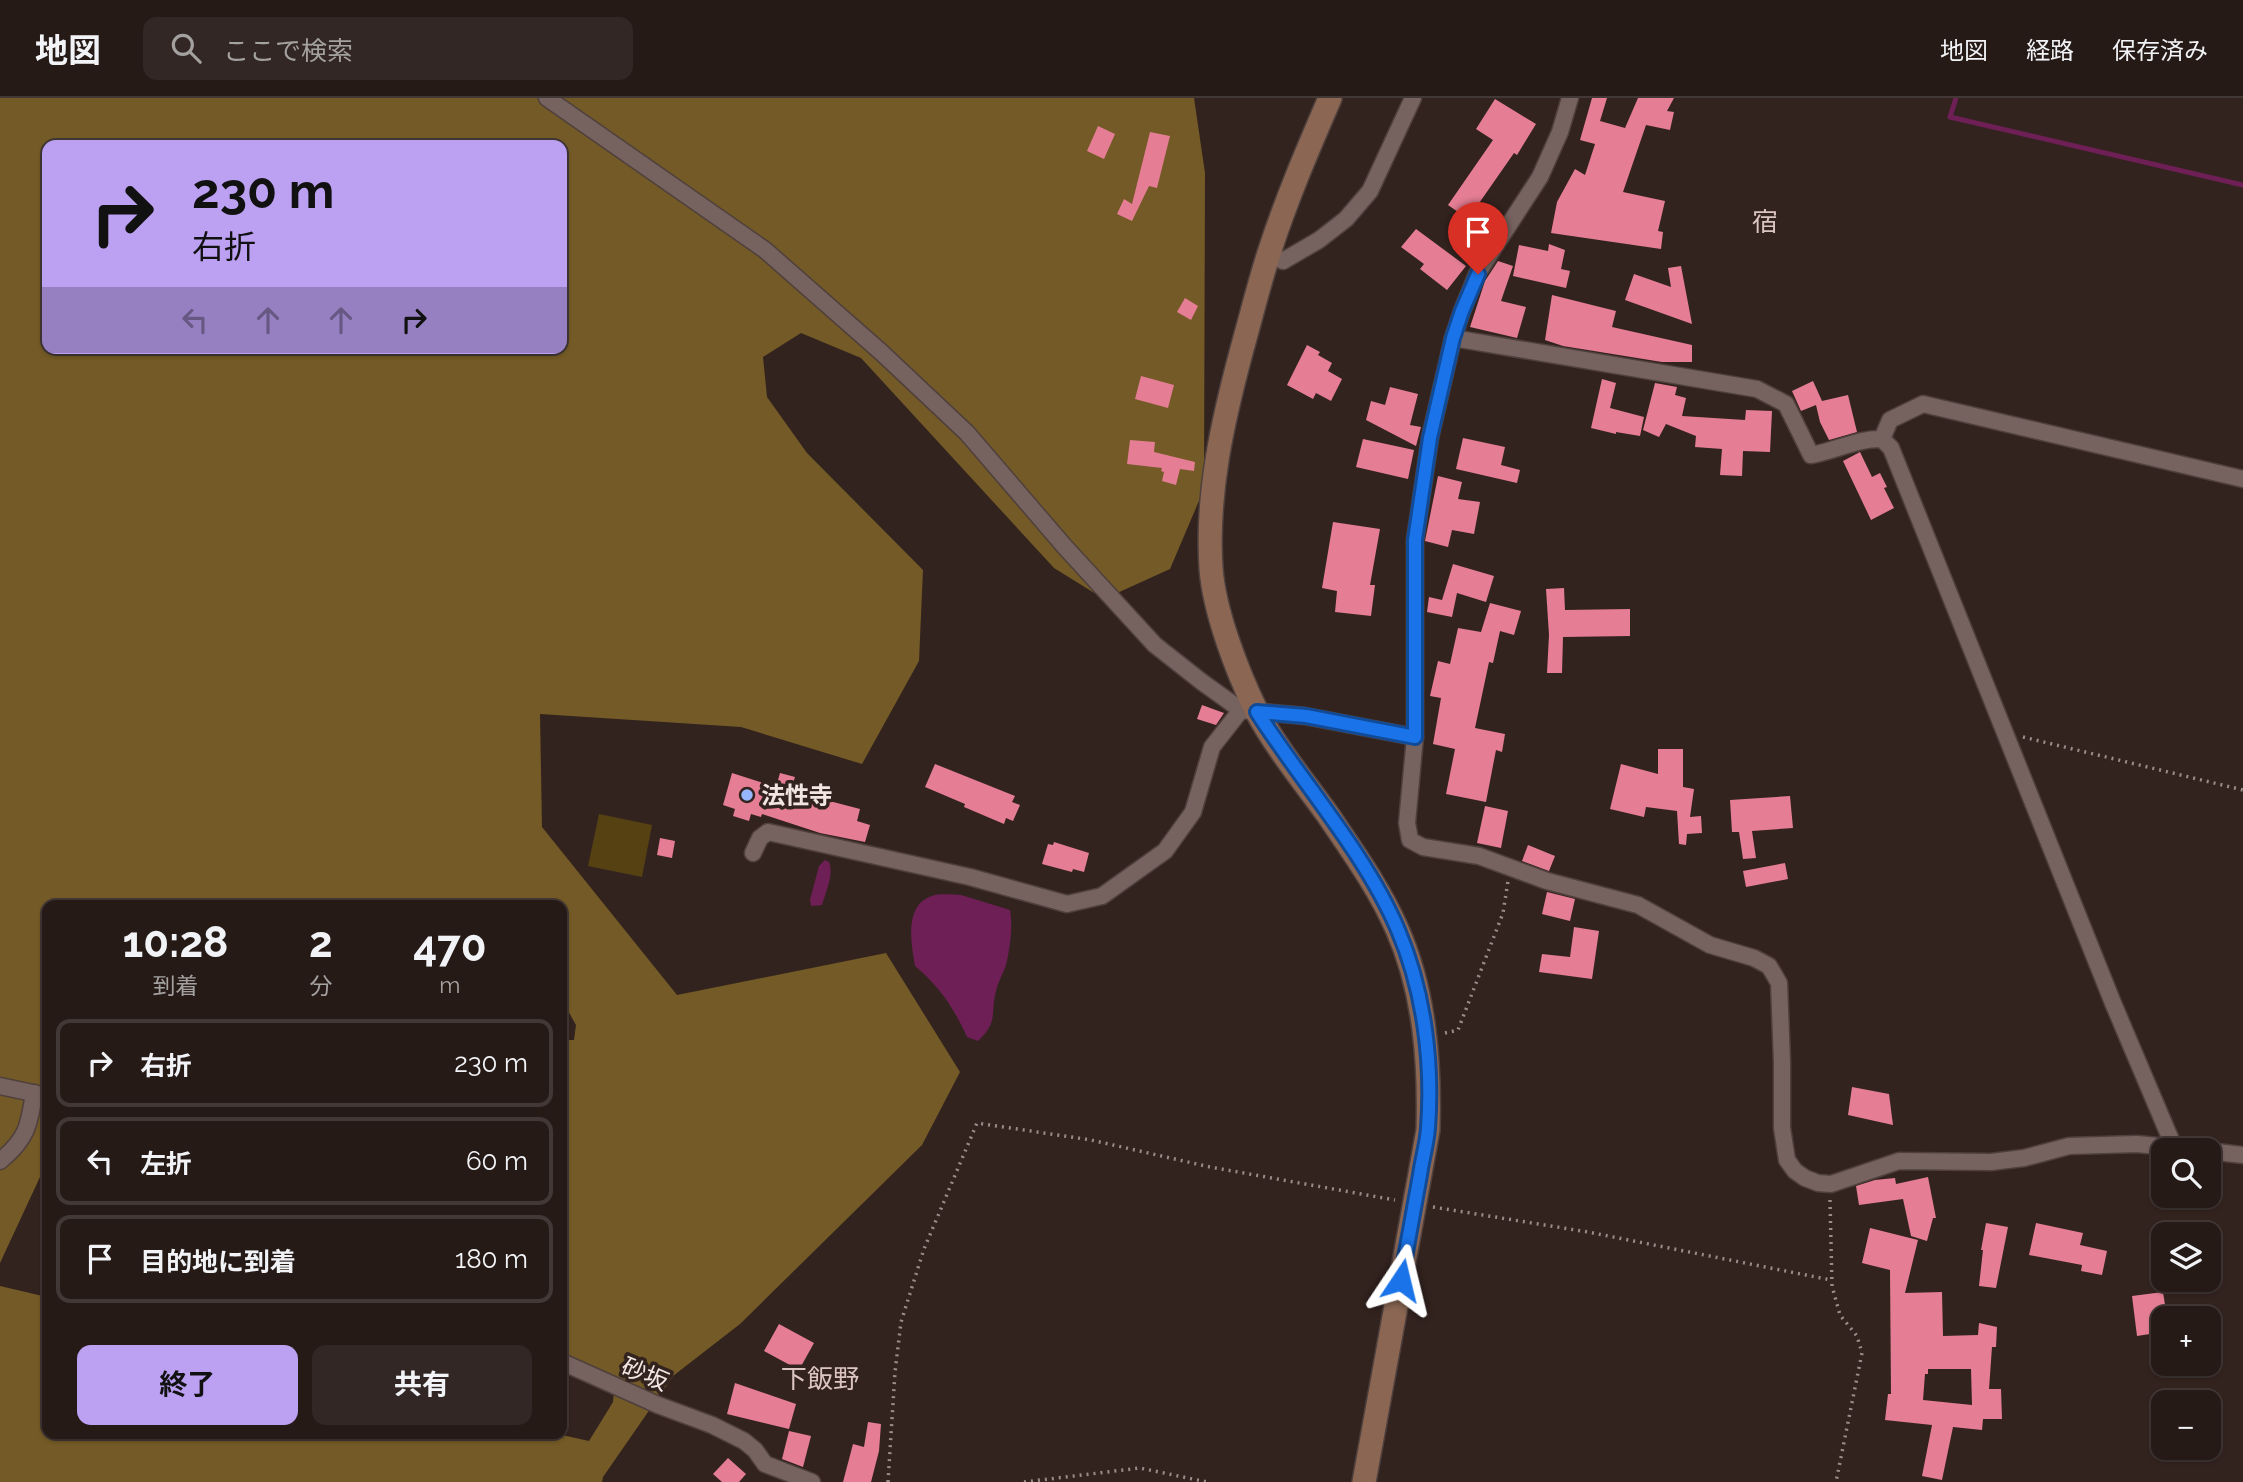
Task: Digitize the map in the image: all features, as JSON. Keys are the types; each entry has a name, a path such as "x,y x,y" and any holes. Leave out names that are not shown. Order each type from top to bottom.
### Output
{"street":[{"path":"547,98 765,250 881,352 967,433 1065,547 1155,645 1249,711 1352,849 1379,892 1402,942 1416,986 1426,1037 1428,1130 1364,1482"},
{"path":"1249,711 1219,610 1211,570 1210,517 1214,478 1230,393 1269,253 1297,174 1330,98"},
{"path":"1269,253 1283,261 1319,240 1346,219 1370,191 1413,98"},
{"path":"1570,98 1560,132 1540,177 1478,274 1462,311 1453,338 1430,438 1415,540 1415,737 1407,823 1410,840 1423,847 1479,856 1509,869 1638,905 1710,945 1754,958 1769,966 1780,983 1782,1128 1787,1160 1795,1171 1805,1178 1831,1184 1899,1161 1991,1162 2024,1158 2069,1146 2151,1145"},
{"path":"1453,338 1757,389 1786,404 1811,455 1830,452 1867,439 1882,439 1891,448 2133,1053 2170,1138"},
{"path":"1882,439 1890,419 1923,404 2243,479"},
{"path":"753,853 760,838 768,832 970,877 1067,904 1102,896 1165,851 1193,812 1212,747 1249,711 1306,716 1415,737"},
{"path":"0,1086 41,1095 29,1126 14,1149 0,1161"},
{"path":"2221,1152 2243,1155"},
{"name":"砂坂","path":"567,1364 658,1405 712,1424 744,1441 765,1464 812,1482"}],"path":[{"path":"2004,731 2243,790"},
{"path":"1426,1037 1458,1030 1503,913 1509,869"},
{"path":"888,1482 901,1322 924,1249 977,1123 1091,1140 1210,1167 1588,1232 1831,1280"},
{"path":"1831,1184 1831,1280 1840,1315 1857,1336 1862,1353 1836,1482"},
{"path":"1024,1482 1140,1468 1207,1482"}],"shaded area":[{"path":"0,98 1194,98 1205,173 1204,489 1170,569 1104,599 1054,568 861,358 801,333 763,357 767,397 807,453 923,570 919,661 862,764 741,727 540,714 542,827 677,995 886,953 960,1072 922,1145 740,1324 673,1376 602,1482 0,1482 0,1286 42,1296 42,1439 567,1439 567,1436 589,1441 613,1402 615,1377 567,1356 567,1040 574,1040 576,1025 567,1009 567,900 42,900 42,1173 0,1263"},
{"path":"599,814 652,825 642,877 588,866"},
{"path":"825,860 830,867 827,889 822,905 811,906 810,900 819,866"},
{"path":"961,895 1010,910 1011,916 1009,951 996,991 991,1022 978,1041 967,1037 945,998 915,966 912,947 913,916 923,901 932,896"}],"building":[{"path":"1592,98 1607,98 1600,121 1625,128 1638,98 1674,98 1667,111 1674,112 1670,130 1646,125 1623,192 1665,201 1658,231 1663,232 1661,249 1551,233 1557,202 1575,169 1585,175 1595,144 1580,140"},
{"path":"1495,99 1536,124 1517,155 1514,153 1468,219 1448,205 1493,140 1476,129"},
{"path":"1098,126 1115,134 1104,159 1087,151"},
{"path":"1150,132 1170,136 1157,188 1149,186 1132,221 1117,214 1124,199 1132,204"},
{"path":"1416,229 1466,266 1447,290 1420,269 1424,264 1401,247"},
{"path":"1549,244 1565,250 1561,269 1570,271 1566,288 1513,276 1519,245 1548,251"},
{"path":"1498,261 1513,266 1501,301 1526,307 1517,338 1470,327 1485,281"},
{"path":"1681,266 1692,324 1625,300 1634,274 1671,287 1668,268"},
{"path":"1552,295 1616,311 1612,327 1692,345 1692,362 1662,362 1563,346 1545,340"},
{"path":"1185,298 1198,306 1191,320 1177,312"},
{"path":"1307,345 1332,363 1328,371 1342,379 1331,401 1316,393 1313,399 1287,385"},
{"path":"1141,376 1174,385 1168,408 1135,399"},
{"path":"1602,379 1616,383 1610,408 1644,417 1640,436 1591,428"},
{"path":"1813,381 1822,401 1848,395 1857,432 1829,440 1820,422 1816,405 1801,411 1792,391"},
{"path":"1655,383 1677,387 1675,395 1686,398 1682,416 1745,420 1746,410 1772,411 1770,452 1743,451 1742,476 1720,475 1722,449 1695,447 1696,436 1666,424 1659,437 1643,430"},
{"path":"1390,387 1418,394 1410,425 1421,427 1416,446 1366,420 1371,401 1385,405"},
{"path":"1463,438 1505,447 1501,465 1520,470 1517,483 1456,469"},
{"path":"1363,439 1414,450 1408,479 1356,467"},
{"path":"1130,440 1155,442 1154,452 1195,462 1194,471 1180,469 1176,485 1162,481 1162,468 1127,464"},
{"path":"1860,452 1872,477 1880,473 1894,508 1871,520 1843,461"},
{"path":"1438,476 1462,482 1458,499 1480,502 1474,534 1452,530 1448,547 1425,541"},
{"path":"1333,522 1380,529 1370,585 1375,585 1371,616 1335,612 1337,591 1322,588"},
{"path":"1453,564 1494,576 1486,602 1457,593 1452,617 1427,612 1429,597 1442,600"},
{"path":"1564,588 1565,610 1630,609 1630,636 1563,637 1562,673 1547,673 1549,635 1546,589"},
{"path":"1490,603 1521,611 1514,635 1500,631 1493,663 1489,662 1475,728 1505,734 1502,752 1496,750 1486,802 1446,794 1455,749 1433,744 1441,698 1430,696 1438,661 1450,664 1458,628 1481,632"},
{"path":"1202,705 1224,713 1216,725 1197,719"},
{"path":"1658,749 1683,749 1683,787 1694,789 1690,817 1701,816 1702,833 1687,834 1686,845 1679,844 1677,811 1646,807 1644,817 1610,809 1621,764 1658,774"},
{"path":"935,764 1015,796 1012,802 1020,805 1013,821 1006,818 1004,824 925,787"},
{"path":"732,773 776,787 780,773 795,777 792,786 819,795 818,798 860,809 857,821 870,825 865,842 820,833 762,814 761,817 751,814 749,821 733,816 735,809 723,805"},
{"path":"1790,796 1793,828 1752,831 1756,858 1743,859 1739,832 1732,832 1730,800"},
{"path":"1485,806 1508,811 1501,848 1477,843"},
{"path":"660,838 675,841 672,858 657,855"},
{"path":"1054,842 1089,853 1084,872 1073,869 1072,872 1042,864 1048,844 1053,845"},
{"path":"1528,845 1555,856 1549,871 1522,861"},
{"path":"1785,863 1788,879 1746,887 1743,871"},
{"path":"1547,892 1575,899 1570,921 1542,914"},
{"path":"1574,927 1599,931 1592,979 1539,972 1542,954 1570,957"},
{"path":"1852,1087 1889,1094 1893,1125 1848,1115"},
{"path":"1928,1177 1936,1218 1933,1218 1927,1241 1911,1236 1903,1199 1859,1205 1856,1186 1875,1180 1895,1178 1896,1184"},
{"path":"1986,1223 2008,1227 1996,1288 1979,1286"},
{"path":"2036,1223 2083,1233 2080,1245 2107,1251 2102,1275 2081,1271 2082,1265 2029,1255"},
{"path":"1870,1228 1918,1240 1905,1293 1942,1292 1943,1336 1978,1335 1979,1323 1997,1327 1996,1347 1992,1347 1989,1389 2001,1389 2002,1419 1983,1419 1982,1430 1953,1427 1942,1480 1922,1476 1932,1425 1885,1420 1888,1394 1891,1394 1890,1270 1862,1263","holes":["1928,1369 1971,1369 1972,1405 1923,1400 1925,1374 1928,1374"]},
{"path":"2163,1292 2165,1306 2151,1306 2151,1334 2137,1336 2132,1296"},
{"path":"779,1324 814,1343 799,1370 764,1351"},
{"path":"735,1383 796,1404 789,1429 727,1414"},
{"path":"868,1422 881,1424 879,1451 871,1482 843,1482 853,1444 864,1447"},
{"path":"789,1431 811,1436 803,1467 782,1459"},
{"path":"728,1458 746,1474 739,1482 722,1482 713,1474"}],"waterway":[{"path":"1956,98 1950,117 2243,185"}],"place":[{"name":"法性寺","path":"747,795"}],"district":[{"name":"宿","path":"1765,222"},
{"name":"下飯野","path":"820,1379"}],"route":[{"path":"1401,1280 1428,1130 1426,1037 1416,986 1398,930 1379,892 1257,712 1306,716 1415,737 1415,540 1430,438 1453,338 1478,274"}]}
